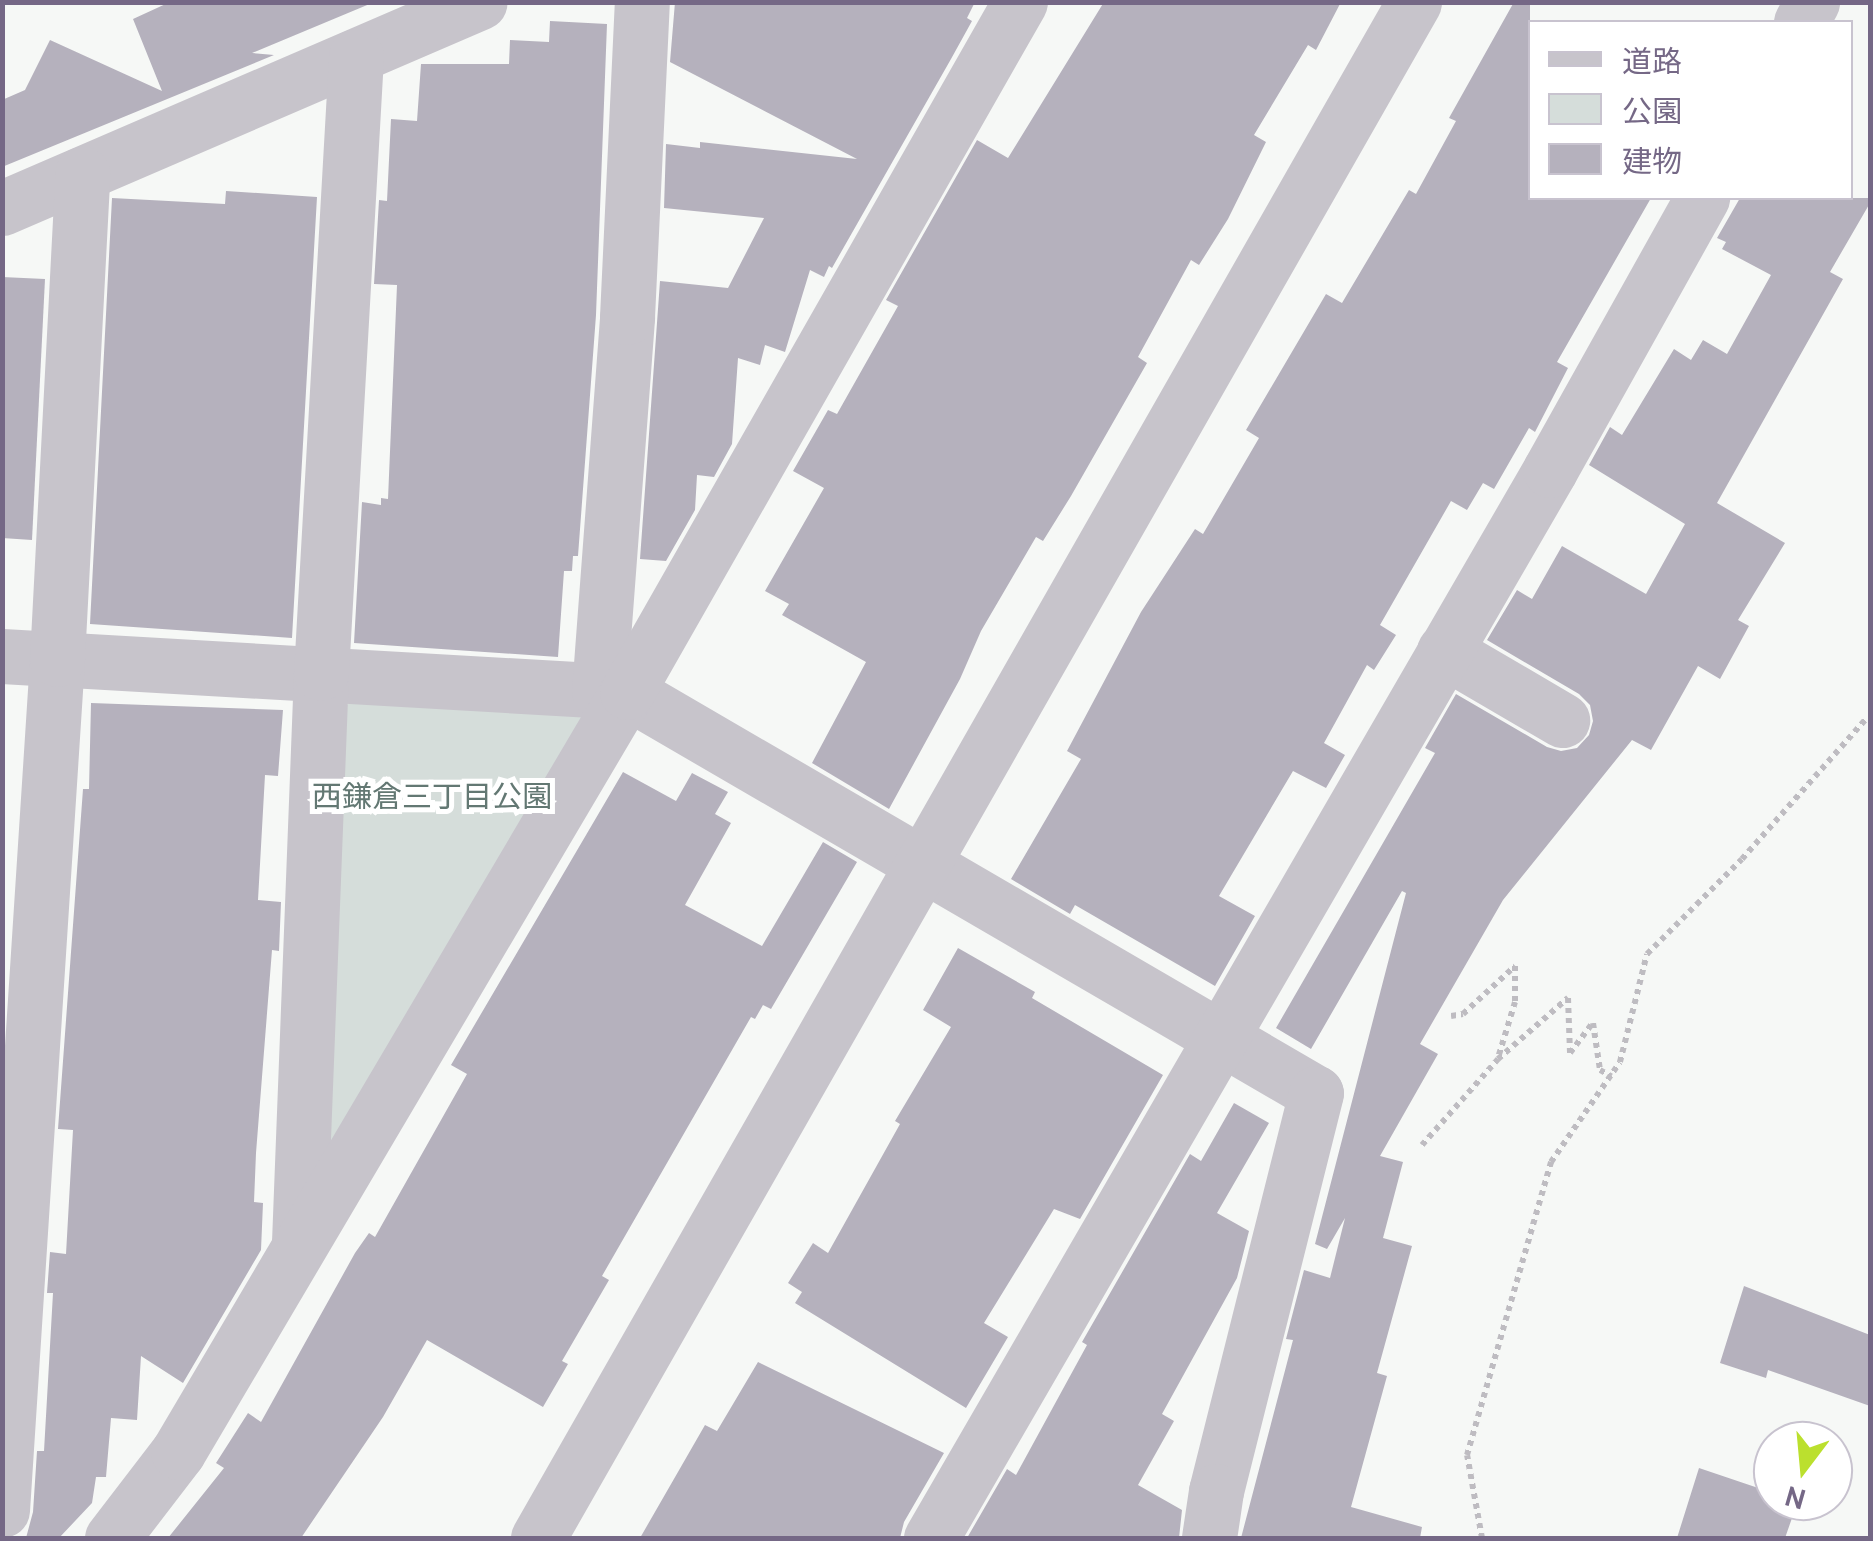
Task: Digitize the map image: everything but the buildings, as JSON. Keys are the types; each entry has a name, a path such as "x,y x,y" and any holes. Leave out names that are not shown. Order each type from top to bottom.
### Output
{"street":[{"path":"2,208 480,2"},
{"path":"613,692 642,2"},
{"path":"112,1538 178,1452 613,692 1020,2"},
{"path":"538,1538 1414,2"},
{"path":"299,1246 320,673 356,56"},
{"path":"2,1510 58,660 82,174"},
{"path":"931,1538 1701,200"},
{"path":"1444,651 1562,720"},
{"path":"2,656 613,692 926,862 1316,1093 1216,1491 1208,1538"}],"path":[{"path":"1482,1538 1467,1455 1551,1162 1620,1062 1647,954 1742,860 1866,719"},
{"path":"1451,1016 1463,1014 1515,966 1515,1002 1498,1059"},
{"path":"1422,1145 1498,1059 1568,998 1570,1053 1594,1023 1600,1070 1611,1076"}],"green space":[{"name":"西鎌倉三丁目公園","path":"357,696 577,708 590,720 325,1169 339,712"}]}
